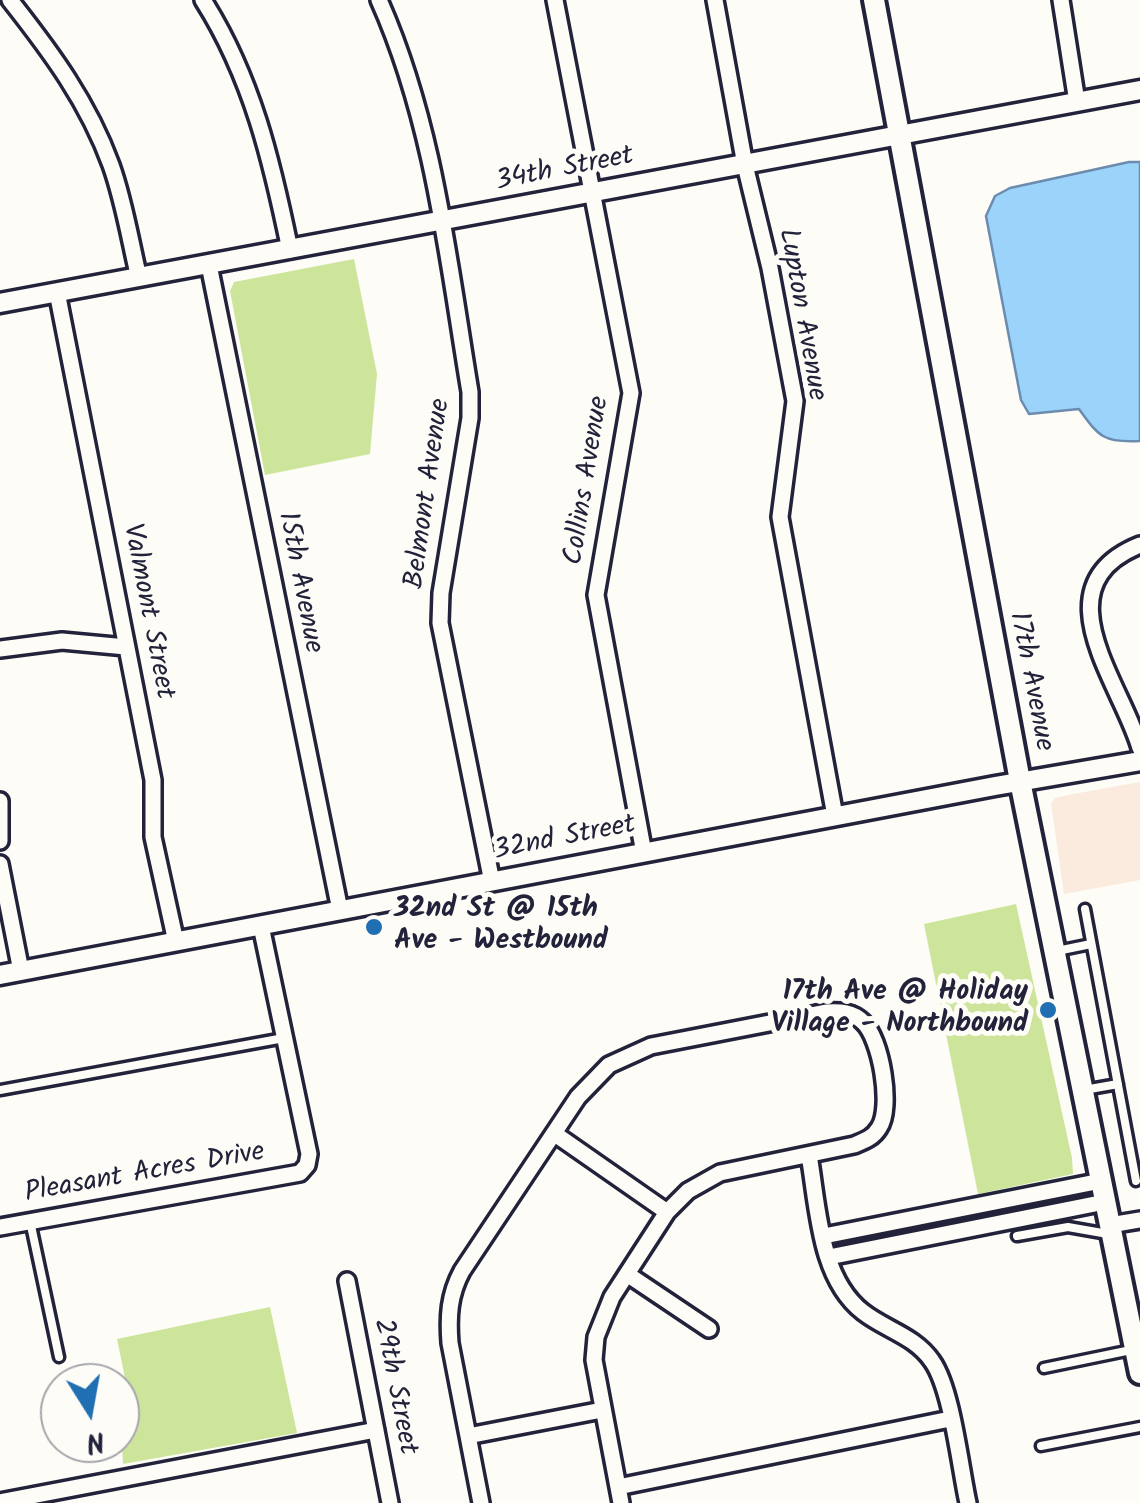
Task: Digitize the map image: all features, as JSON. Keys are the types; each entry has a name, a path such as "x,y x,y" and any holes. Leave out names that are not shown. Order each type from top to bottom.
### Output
{"main road":[{"name":"17th Avenue","path":"874,0 1020,781 1140,1373"}],"street":[{"path":"10,0 65,70 96,127 112,168 138,278"},
{"path":"203,0 256,110 270,154 290,250"},
{"name":"Belmont Avenue","path":"379,0 413,93 442,222 470,392 470,418 441,592 440,623 492,882"},
{"name":"Collins Avenue","path":"556,0 631,392 596,595 644,853"},
{"name":"Lupton Avenue","path":"715,0 795,401 780,517 835,816"},
{"path":"1061,0 1077,102"},
{"name":"34th Street","path":"0,303 1140,90"},
{"name":"15th Avenue","path":"209,265 340,910"},
{"name":"Valmont Street","path":"57,292 154,780 152,837 176,942"},
{"path":"1140,545 1121,554 1104,570 1095,590 1091,617 1100,661 1132,722 1140,748"},
{"path":"0,648 62,641 126,647"},
{"name":"32nd Street","path":"0,975 1140,761"},
{"path":"0,801 0,841"},
{"path":"0,864 21,971"},
{"path":"261,926 284,1038"},
{"path":"482,1503 450,1344 451,1298 462,1272 592,1080 609,1065 636,1051 826,1012 851,1014 870,1030 878,1050 886,1111 881,1126 870,1138 720,1173 688,1191 667,1212 601,1318 596,1337 594,1360 620,1495 950,1419"},
{"name":"Pleasant Acres Drive","path":"0,1227 300,1173 309,1154 284,1038"},
{"path":"555,1134 667,1212"},
{"path":"809,1155 832,1272 846,1296 862,1312 921,1347 934,1364 945,1392 968,1503"},
{"path":"824,1236 1103,1192"},
{"path":"829,1257 1103,1192"},
{"path":"1111,1230 1140,1220"},
{"path":"628,1274 709,1329"},
{"name":"29th Street","path":"347,1281 390,1503"},
{"path":"468,1436 602,1410"},
{"path":"0,1502 376,1430"}],"lane":[{"path":"1084,909 1136,1181"},
{"path":"1055,952 1092,944"},
{"path":"0,1090 284,1038"},
{"path":"1084,1090 1118,1084"},
{"path":"30,1221 58,1357"},
{"path":"1017,1236 1068,1228 1111,1230"},
{"path":"1044,1368 1135,1349"},
{"path":"1042,1446 1140,1427"}],"shaded area":[{"path":"1140,782 1140,880 1064,894 1051,803 1055,798"}],"green space":[{"path":"354,259 377,374 370,454 265,475 230,291 234,282"},
{"path":"1016,904 1073,1174 978,1194 924,924"},
{"path":"270,1307 297,1433 140,1461 140,1363 122,1363 117,1339"}],"water":[{"path":"1140,162 1140,441 1104,436 1079,409 1029,414 1021,400 986,216 995,196 1010,188"}],"place":[{"name":"32nd St @ 15th Ave - Westbound","path":"374,927"},
{"name":"17th Ave @ Holiday Village - Northbound","path":"1048,1010"}]}
